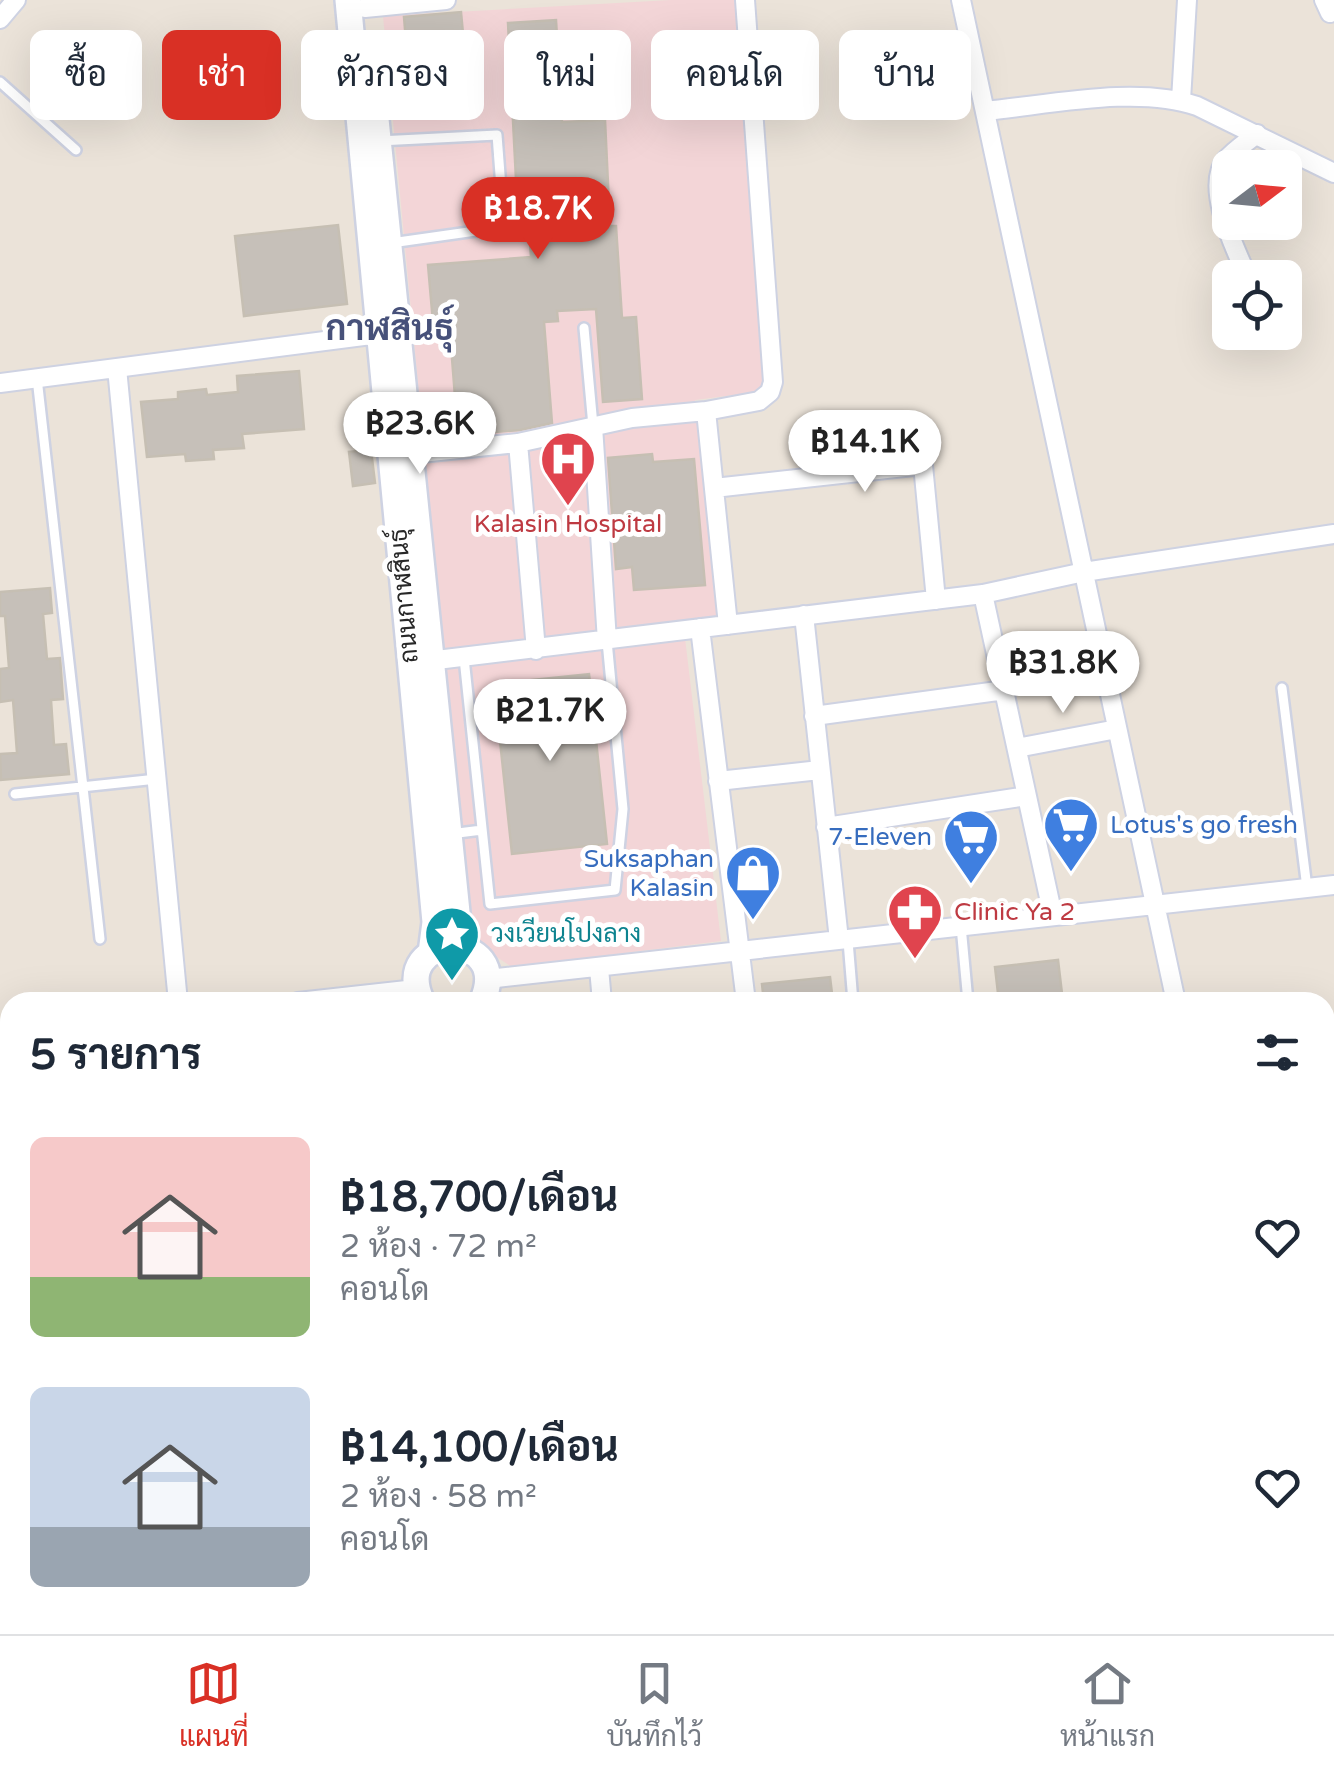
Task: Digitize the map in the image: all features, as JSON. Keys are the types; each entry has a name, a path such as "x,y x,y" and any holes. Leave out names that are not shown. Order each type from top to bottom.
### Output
{"main road":[{"name":"ถนนกาฬสินธุ์","path":"359,3 380,244 412,454 435,922 432,953"},
{"name":"ถนนกาฬสินธุ์","path":"380,244 379,334 421,662 449,834 458,922 468,950 482,963 485,991"},
{"path":"419,992 420,966 432,953 446,947 468,950"}],"street":[{"path":"0,20 16,0"},
{"path":"359,3 446,0"},
{"path":"412,454 518,444 632,418 758,401 770,392 773,382 745,0"},
{"path":"961,0 1174,992"},
{"path":"1182,100 1187,0"},
{"path":"984,111 1110,98 1174,97 1334,172"},
{"path":"1240,260 1224,223 1219,182 1223,162 1257,134"},
{"path":"0,384 379,334"},
{"path":"117,368 177,992"},
{"path":"706,411 728,624"},
{"path":"593,426 607,641"},
{"path":"518,444 536,650"},
{"path":"714,488 922,465 936,600"},
{"path":"421,662 983,594 1084,572 1334,534"},
{"path":"983,594 1053,916"},
{"path":"804,615 826,826 843,939"},
{"path":"700,628 745,992"},
{"path":"814,716 1004,690"},
{"path":"1017,748 1117,730"},
{"path":"718,781 820,770"},
{"path":"826,826 1027,796"},
{"path":"485,991 599,968 1334,885"},
{"path":"599,968 601,992"}],"lane":[{"path":"0,82 76,150"},
{"path":"370,141 497,135 504,227 380,244"},
{"path":"584,328 593,426"},
{"path":"38,378 100,939"},
{"path":"464,658 490,904 615,890 623,808 607,641"},
{"path":"1282,688 1307,888"},
{"path":"15,794 156,779"},
{"path":"449,834 482,830"},
{"path":"961,926 967,992"},
{"path":"843,939 852,992"}],"shaded area":[{"name":"Kalasin Hospital","path":"736,0 738,30 651,30 651,120 744,120 763,388 695,400 717,616 683,621 721,941 512,967 480,946 470,928 393,120 484,120 484,30 384,30 383,16"}],"building":[{"path":"461,12 463,30 405,30 404,17"},
{"path":"556,20 557,30 508,30 508,23"},
{"path":"513,120 605,120 610,226 616,226 622,318 636,317 642,399 603,402 596,309 557,311 558,321 544,322 552,423 458,435 450,333 434,334 428,265 531,257 528,218 518,219"},
{"path":"338,225 347,304 244,316 235,236"},
{"path":"299,371 304,429 242,434 244,448 213,450 214,459 186,461 185,454 147,457 141,402 178,399 178,392 206,389 207,395 238,392 237,376"},
{"path":"371,450 375,483 353,486 349,452"},
{"path":"652,454 653,462 694,459 705,585 634,590 632,567 616,569 608,458"},
{"path":"50,588 52,613 43,614 47,659 60,658 63,699 51,700 54,745 66,744 69,774 1,780 0,754 17,753 13,700 0,702 0,669 9,668 0,592"},
{"path":"589,674 607,844 512,854 494,684"},
{"path":"1058,960 1062,992 998,992 995,967"},
{"path":"830,977 832,992 763,992 762,984"}],"place":[{"name":"Kalasin Hospital","path":"568,508"},
{"name":"Lotus's go fresh","path":"1071,874"},
{"name":"7-Eleven","path":"971,886"},
{"name":"Suksaphan Kalasin","path":"753,922"},
{"name":"Clinic Ya 2","path":"915,961"},
{"name":"วงเวียนโปงลาง","path":"452,983"}],"district":[{"name":"กาฬสินธุ์","path":"390,329"}]}
